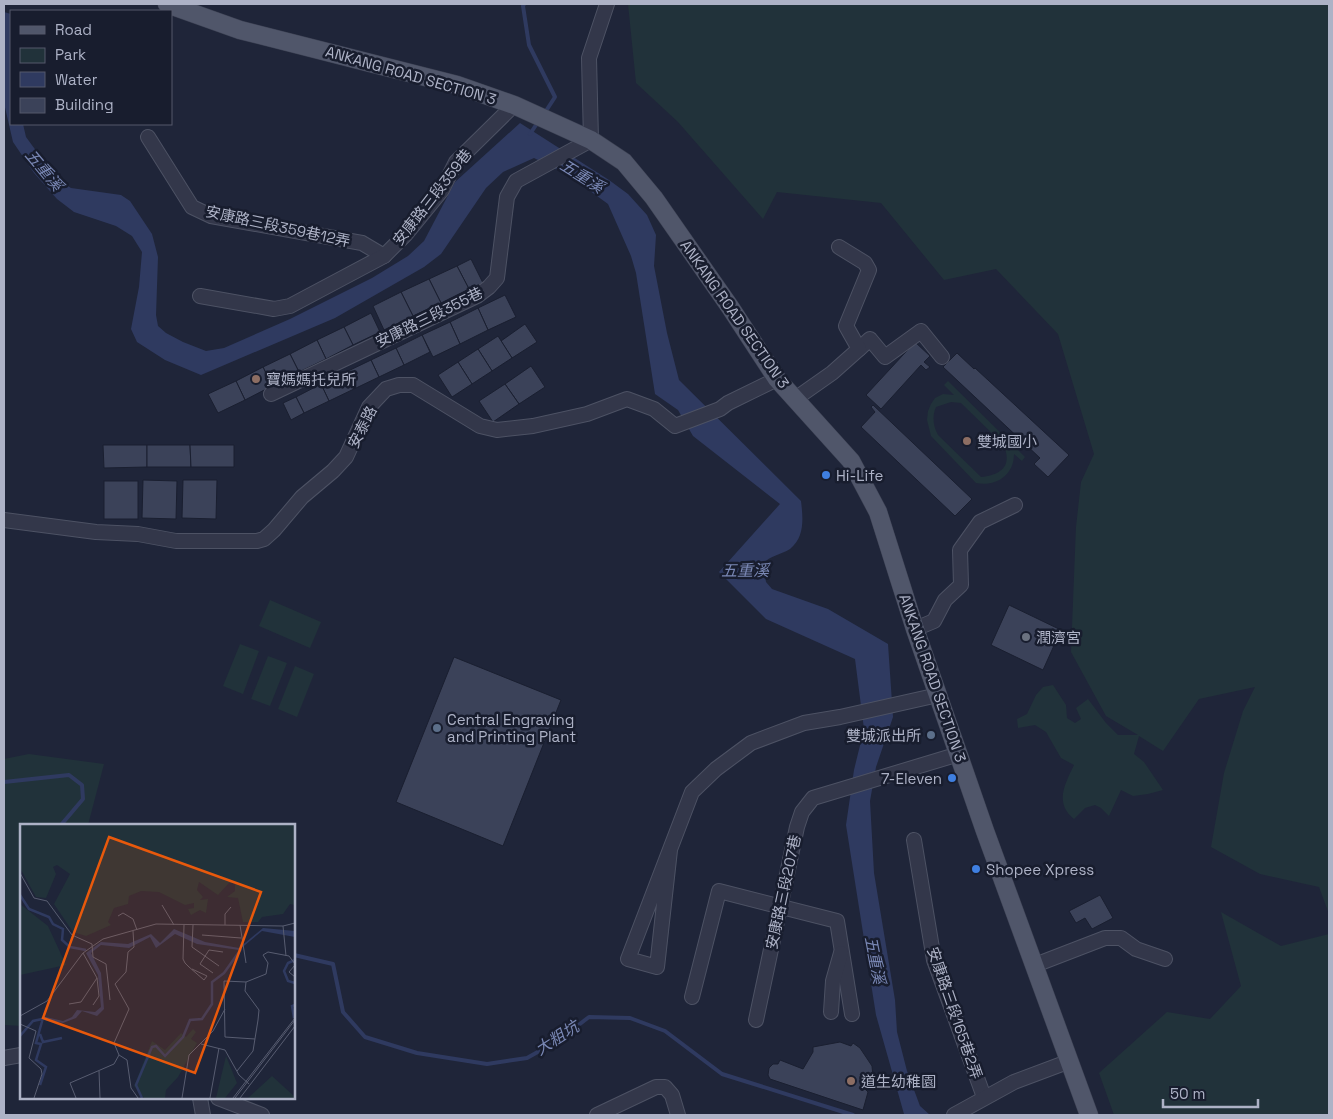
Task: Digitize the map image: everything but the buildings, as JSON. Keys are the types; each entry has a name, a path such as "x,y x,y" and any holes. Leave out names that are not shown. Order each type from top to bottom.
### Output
{"main road":[{"name":"ANKANG ROAD SECTION 3","path":"167,4 240,30 457,85 514,105 591,140 624,162 654,198 778,379 851,461 878,512 915,629 930,697 959,754 1089,1115"}],"street":[{"path":"591,140 589,58 607,4"},
{"name":"安康路三段359巷","path":"200,296 274,309 282,308 290,306 384,256 406,234 442,190 456,162 514,105"},
{"name":"安康路三段359巷12弄","path":"148,137 192,206 211,216 362,243 384,256"},
{"name":"安康路三段355巷","path":"271,394 477,296 489,287 497,278 507,197 516,181 591,140"},
{"path":"838,247 865,263 869,270 846,326 858,349"},
{"path":"795,399 832,373 870,339 885,357 921,331 942,357"},
{"name":"安泰路","path":"4,520 96,532 138,534 176,541 257,541 264,539 274,530 302,496 333,471 346,457 369,407 386,389 400,385 413,385 480,426 497,430 533,426 587,414 627,399 654,409 675,426 720,409 728,403 778,379"},
{"path":"915,629 934,621 945,600 961,585 960,550 980,522 1015,505"},
{"path":"670,850 657,967 628,959 692,792 716,768 750,743 804,723 930,697"},
{"name":"安康路三段207巷","path":"756,1020 797,827 802,812 812,798 959,754"},
{"name":"安康路三段165巷2弄","path":"914,840 934,960 984,1097"},
{"path":"692,997 719,891 781,905 837,921 852,1014"},
{"path":"1035,965 1105,938 1121,938 1136,949 1165,959"},
{"path":"831,1012 833,981 842,947"},
{"path":"4,1058 20,1055"},
{"path":"954,1115 1014,1082 1070,1061"},
{"path":"596,1115 656,1087 665,1088 672,1095 678,1115"},
{"path":"200,1099 203,1115"},
{"path":"221,1099 262,1115"}],"green space":[{"path":"628,4 1329,4 1329,914 1319,887 1260,874 1211,847 1224,773 1243,711 1255,687 1199,699 1163,751 1139,736 1134,754 1144,762 1163,790 1133,796 1121,790 1109,816 1095,805 1085,808 1074,819 1068,813 1064,806 1063,793 1074,765 1061,758 1046,732 1035,725 1018,728 1017,719 1027,714 1036,695 1043,687 1053,685 1066,705 1067,718 1075,723 1081,719 1076,708 1088,699 1106,723 1118,735 1138,735 1106,716 1071,652 1076,527 1081,482 1094,454 1058,334 996,269 944,280 881,203 777,192 763,219 678,122 636,83"},
{"path":"948,381 1025,457 1022,461 1014,454 1011,468 1002,478 990,483 976,483 931,436 927,420 931,404 935,398 943,394 954,395 944,385","holes":["951,402 961,403 1003,444 1006,451 1006,463 1004,468 995,474 981,477 936,432 934,425 936,407"]},
{"path":"270,600 321,622 310,648 259,626"},
{"path":"240,644 259,651 243,694 223,686"},
{"path":"268,656 287,663 270,706 251,699"},
{"path":"295,666 314,674 297,717 278,709"},
{"path":"29,754 104,764 88,824 20,824 20,1026 4,1025 4,759"},
{"path":"1221,912 1281,946 1329,934 1329,1115 1114,1115 1099,1073 1167,1012 1210,1019 1241,986"}],"water":[{"name":"五重溪","path":"4,12 10,14 10,125 23,125 26,137 56,178 71,188 121,195 130,201 152,234 158,257 156,315 158,326 166,333 183,342 206,351 224,348 290,319 372,278 408,256 424,241 455,182 520,123 628,194 647,215 656,235 654,266 667,333 679,380 801,501 801,533 790,549 763,564 766,582 772,589 828,609 888,644 893,717 876,767 870,801 874,873 895,1000 897,1032 907,1071 920,1106 930,1115 904,1114 876,1015 846,825 854,770 864,729 855,659 766,619 719,572 780,504 693,436 678,410 655,394 636,273 631,256 608,204 568,175 534,158 503,172 486,188 441,254 424,267 335,318 201,375 165,360 137,342 131,329 139,287 142,252 132,236 116,226 74,212 57,199 34,173 13,142 4,103"}],"waterway":[{"path":"524,4 529,45 555,97 544,114"},
{"path":"530,134 538,122"},
{"name":"大粗坑","path":"4,782 69,775 82,785 83,799 62,824"},
{"name":"大粗坑","path":"295,955 333,964 343,1012 365,1037 417,1053 487,1064 527,1058 559,1040 589,1017 630,1018 665,1031 722,1074 853,1115"}],"place":[{"name":"寶媽媽托兒所","path":"256,379"},
{"name":"雙城國小","path":"967,441"},
{"name":"Hi-Life","path":"826,475"},
{"name":"潤濟宮","path":"1026,637"},
{"name":"Central Engraving and Printing Plant","path":"437,728"},
{"name":"雙城派出所","path":"931,735"},
{"name":"7-Eleven","path":"952,778"},
{"name":"Shopee Xpress","path":"976,869"},
{"name":"道生幼稚園","path":"851,1081"}]}
